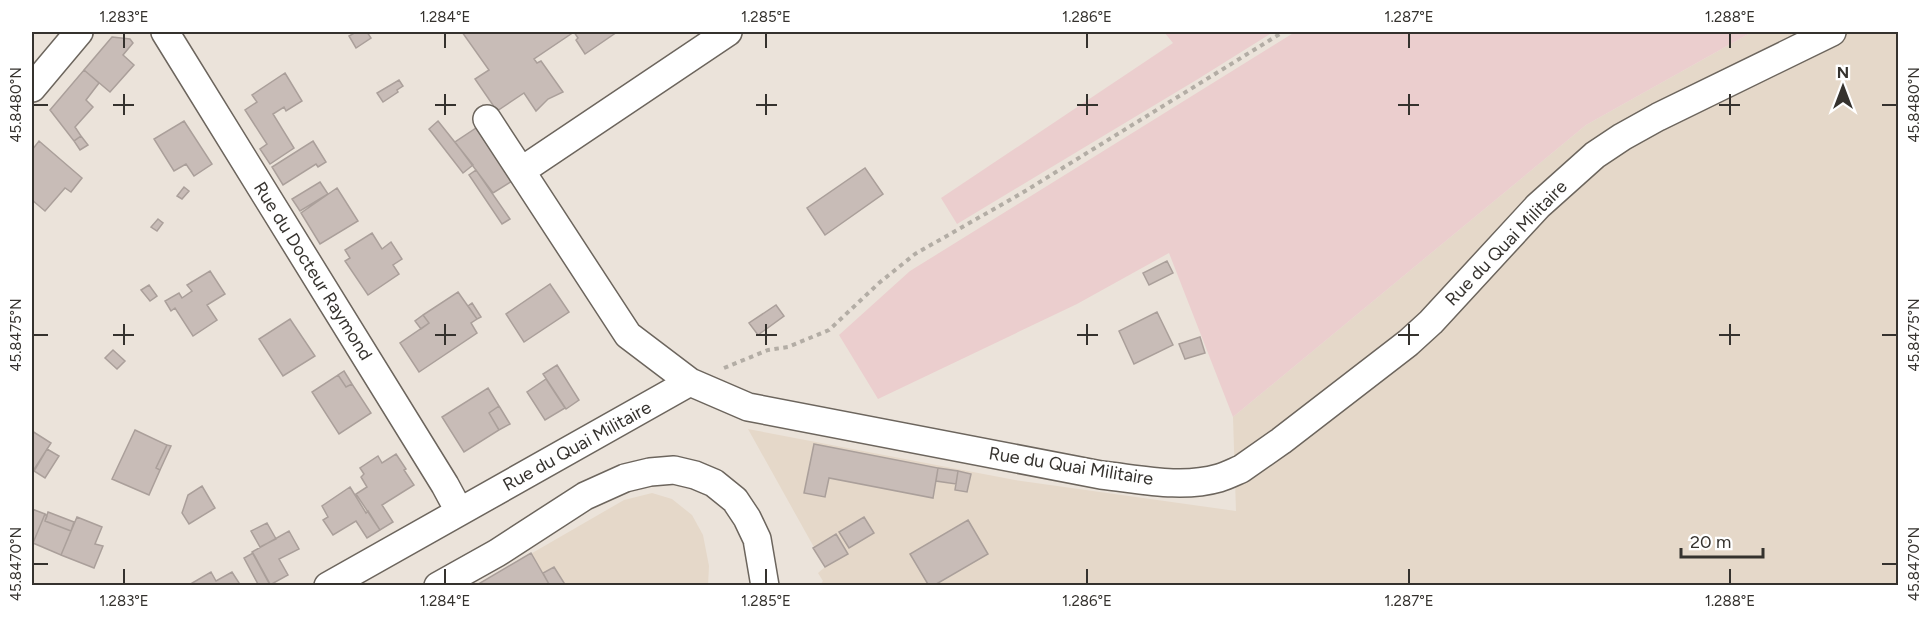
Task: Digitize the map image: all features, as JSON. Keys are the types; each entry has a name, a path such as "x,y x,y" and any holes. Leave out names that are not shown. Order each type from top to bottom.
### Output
{"street":[{"path":"32,88 79,32"},
{"name":"Rue du Docteur Raymond","path":"165,32 445,485 459,512"},
{"path":"522,171 728,32"},
{"name":"Rue du Quai Militaire","path":"328,585 690,382 748,407 1101,475 1191,483 1219,478 1241,469 1281,441 1408,343 1431,322 1538,206 1595,155 1658,117 1832,32"},
{"path":"487,119 628,335 690,382"},
{"path":"438,585 497,553 585,496 625,478 650,472 674,470 714,483 735,500 757,539 765,585"}],"path":[{"path":"690,382 768,350 788,347 829,330 915,254 1022,193 1283,32"}],"shaded area":[{"path":"1164,32 1273,32 957,224 941,198 1173,43"},
{"path":"1295,32 1752,32 1586,125 1233,417 1169,253 1077,304 878,399 839,335 910,271"},
{"path":"1752,32 1898,32 1898,585 820,585 823,581 818,573 825,567 748,429 1015,480 1236,511 1233,417 1586,125"},
{"path":"652,493 672,499 692,515 703,535 709,566 708,585 475,586 624,500"}],"building":[{"path":"356,32 367,32 371,38 356,48 349,36"},
{"path":"462,32 574,32 534,59 537,63 541,61 563,92 548,99 536,111 524,93 497,111 475,79 489,70"},
{"path":"574,32 617,32 585,54"},
{"path":"112,37 130,39 133,43 123,55 134,65 110,92 84,70"},
{"path":"84,70 99,83 86,100 93,107 75,127 81,136 74,141 50,110"},
{"path":"285,73 302,101 286,111 284,107 273,114 294,148 270,164 260,149 267,144 245,110 257,102 252,95"},
{"path":"399,80 403,86 383,102 377,93"},
{"path":"184,121 212,164 194,176 186,164 174,171 154,139"},
{"path":"438,121 473,165 463,173 429,129"},
{"path":"476,128 512,181 493,193 455,142"},
{"path":"81,136 88,145 80,150 74,141"},
{"path":"39,141 82,178 71,192 65,188 45,211 32,200 32,150"},
{"path":"313,141 326,162 318,167 316,164 283,185 272,167"},
{"path":"865,168 883,194 825,235 807,208"},
{"path":"476,170 510,219 502,224 469,175"},
{"path":"320,182 328,194 300,211 292,199"},
{"path":"184,187 189,191 182,199 177,196"},
{"path":"337,188 358,221 320,244 301,213"},
{"path":"158,219 163,223 157,231 151,227"},
{"path":"372,233 382,249 391,242 402,259 393,265 399,274 368,295 345,261 350,258 345,250"},
{"path":"1167,261 1173,273 1149,285 1143,273"},
{"path":"210,271 225,294 207,305 217,320 193,336 175,308 171,311 165,301 179,293 182,298 192,291 187,285"},
{"path":"550,284 569,312 524,342 506,314"},
{"path":"149,285 157,296 150,301 141,290"},
{"path":"458,292 477,319 471,323 477,333 419,372 400,343 429,323 423,315"},
{"path":"472,303 481,317 477,319 468,306"},
{"path":"776,305 784,316 758,335 749,323"},
{"path":"1157,312 1173,345 1134,364 1119,331"},
{"path":"423,315 429,323 421,329 415,321"},
{"path":"290,319 315,356 283,376 259,339"},
{"path":"1200,337 1205,353 1185,359 1179,344"},
{"path":"113,350 125,361 117,369 105,358"},
{"path":"557,365 579,400 566,409 543,374"},
{"path":"344,371 352,384 346,387 338,375"},
{"path":"338,375 346,387 352,384 371,413 339,434 312,392"},
{"path":"546,379 565,408 545,420 527,392"},
{"path":"488,388 499,406 489,413 499,430 464,452 442,417"},
{"path":"499,406 510,424 499,430 489,413"},
{"path":"135,430 167,445 156,468 160,470 149,495 112,479"},
{"path":"32,431 51,443 33,471 32,470"},
{"path":"814,444 938,468 933,498 829,478 825,497 804,493"},
{"path":"167,445 171,446 160,470 156,468"},
{"path":"47,449 59,456 45,478 34,471"},
{"path":"396,454 414,485 382,505 393,522 380,530 356,494 367,487 361,477 364,474 360,468 378,456 382,463"},
{"path":"938,468 958,471 956,484 936,481"},
{"path":"958,471 971,474 967,492 955,490"},
{"path":"202,486 215,508 189,524 182,513 188,495"},
{"path":"350,487 380,530 367,538 356,521 333,535 323,520 328,517 322,506"},
{"path":"32,509 45,514 33,543 32,543"},
{"path":"48,512 74,522 71,531 45,521"},
{"path":"45,514 47,516 45,521 71,531 61,555 33,543"},
{"path":"77,517 102,527 95,544 103,546 94,568 61,555"},
{"path":"864,517 874,533 849,548 839,532"},
{"path":"968,520 988,554 933,586 929,586 910,554"},
{"path":"267,523 276,539 260,547 251,531"},
{"path":"289,531 299,549 279,559 288,575 270,585 252,552"},
{"path":"836,534 848,554 825,567 813,548"},
{"path":"253,553 270,584 267,586 259,586 244,558"},
{"path":"531,553 550,586 475,586"},
{"path":"554,567 566,586 550,586 543,573"},
{"path":"211,572 216,581 232,572 241,586 187,586"}]}
